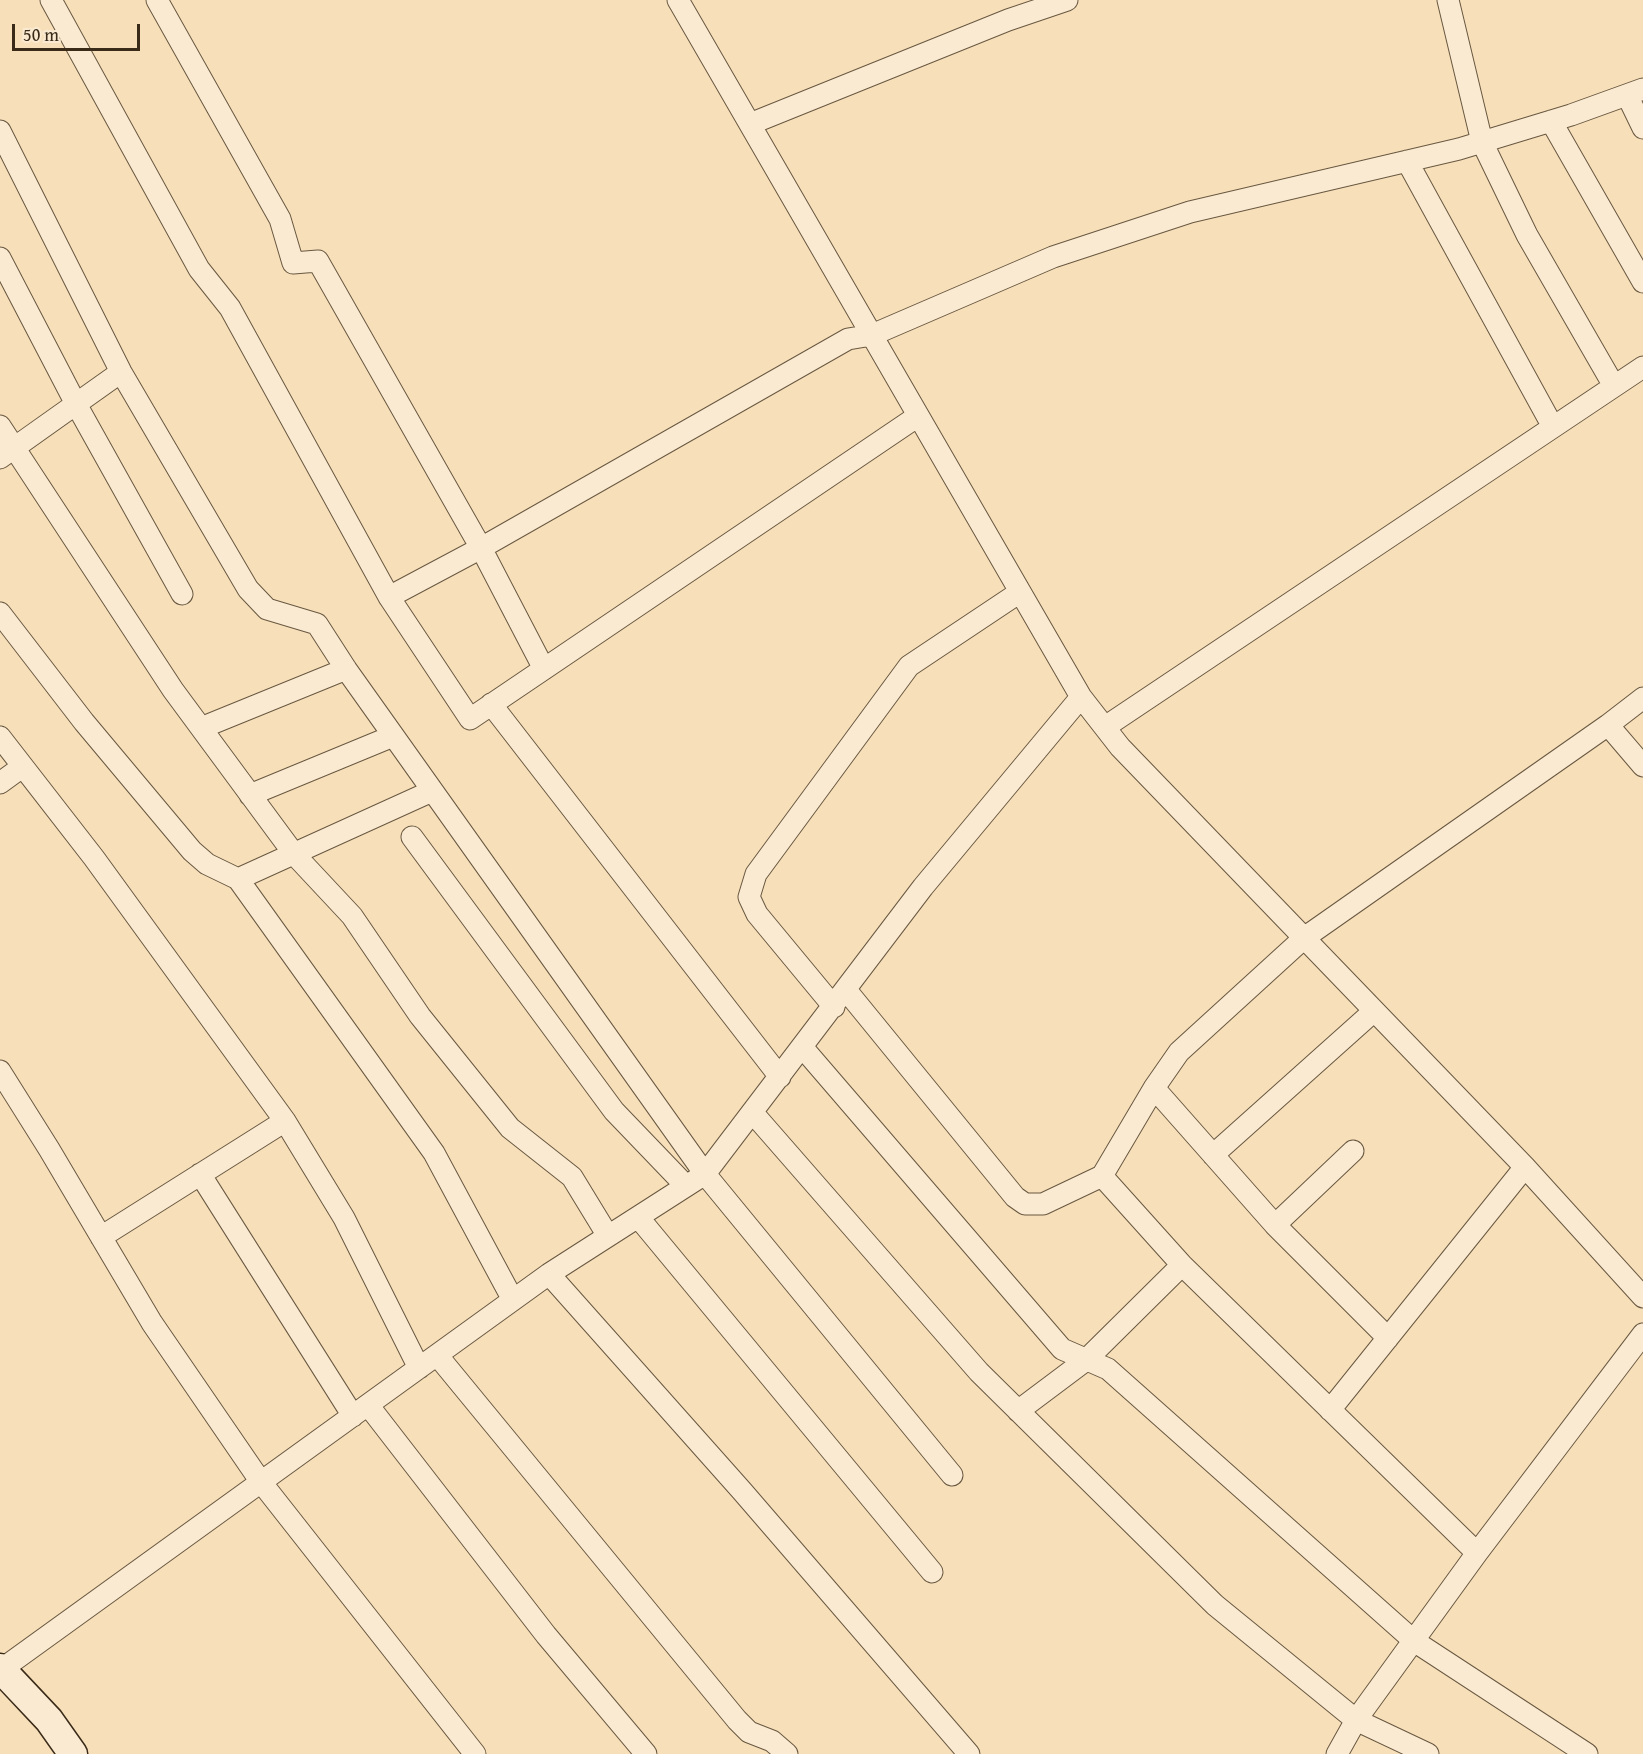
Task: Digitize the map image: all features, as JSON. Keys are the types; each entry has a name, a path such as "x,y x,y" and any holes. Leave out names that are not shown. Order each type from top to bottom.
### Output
{"street":[{"path":"51,0 199,269 230,308 389,597 470,719 918,416"},
{"path":"158,0 280,219 293,263 318,261 481,548 544,669"},
{"path":"678,0 1081,697 1120,747 1525,1167 1643,1297"},
{"path":"750,124 1008,20 1067,0"},
{"path":"1448,0 1482,142 1527,235 1614,386"},
{"path":"389,597 481,548 848,339 872,335 1053,257 1180,215 1482,142 1635,92 1643,128"},
{"path":"1551,121 1643,282"},
{"path":"0,130 121,372 248,589 267,609 317,624 345,669 705,1174 952,1475"},
{"path":"1407,161 1553,427"},
{"path":"0,258 76,404 182,594"},
{"path":"7,453 121,372"},
{"path":"1105,727 1614,386 1640,375"},
{"path":"0,426 7,453 173,690 294,854 352,916 420,1016 510,1128 572,1176 608,1236"},
{"path":"834,1006 757,914 749,897 756,874 909,666 1020,592"},
{"path":"0,613 84,722 192,851 207,864 238,879 434,1153 513,1300"},
{"path":"201,728 345,669"},
{"path":"73,1754 49,1720 1,1669 513,1300 705,1174 923,887 1081,697"},
{"path":"846,990 1015,1197 1025,1204 1042,1204 1102,1176 1154,1088 1179,1052 1304,938 1608,725 1643,698"},
{"path":"491,704 780,1077"},
{"path":"1608,725 1643,766"},
{"path":"250,795 393,736"},
{"path":"0,737 94,858 285,1121 344,1218 419,1368"},
{"path":"0,783 22,767"},
{"path":"238,879 432,791"},
{"path":"412,837 614,1111 686,1186"},
{"path":"1213,1155 1374,1011"},
{"path":"803,1047 1062,1349 1108,1369 1414,1641 1587,1754"},
{"path":"0,1071 152,1323 261,1482 475,1754"},
{"path":"1154,1088 1275,1225 1388,1338"},
{"path":"752,1112 979,1372 1215,1605 1356,1720 1428,1754"},
{"path":"101,1237 285,1121"},
{"path":"1275,1225 1353,1151"},
{"path":"1330,1410 1525,1167"},
{"path":"200,1174 360,1410 646,1754"},
{"path":"1102,1176 1182,1265 1477,1553"},
{"path":"638,1217 932,1572"},
{"path":"1018,1411 1086,1360 1182,1265"},
{"path":"549,1275 742,1491 969,1754"},
{"path":"1337,1754 1356,1720 1477,1553 1643,1334"},
{"path":"437,1355 737,1720 749,1732 772,1741 787,1754"}]}
